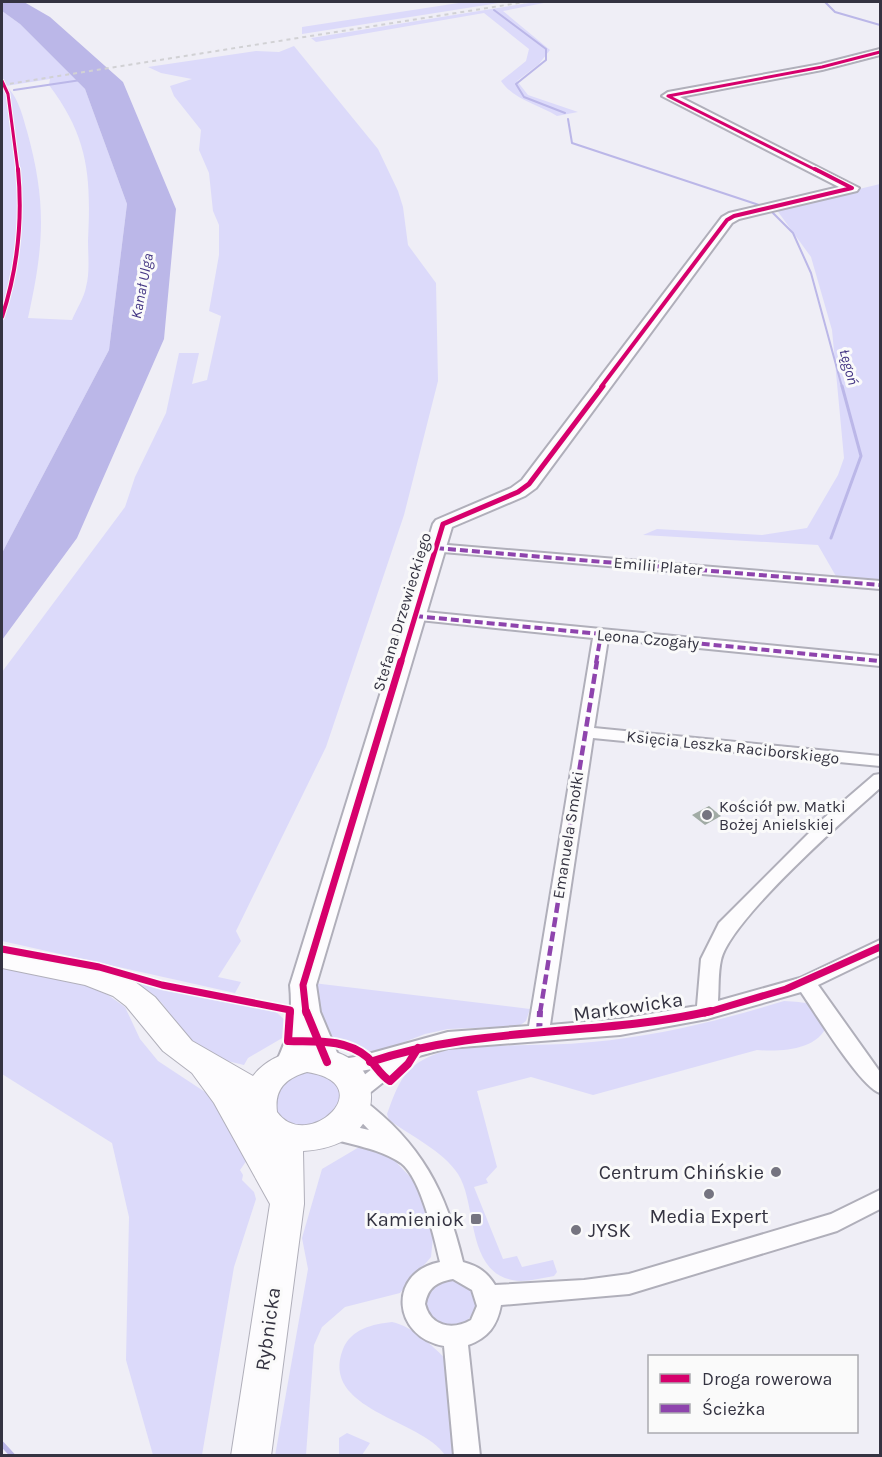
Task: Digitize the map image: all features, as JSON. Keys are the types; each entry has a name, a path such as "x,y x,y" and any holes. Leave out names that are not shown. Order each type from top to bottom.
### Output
{"main road":[{"path":"2,957 103,980 128,991 145,1005 172,1042 202,1063 253,1092 258,1099 262,1116 270,1126 282,1133 299,1137 326,1133"},
{"path":"202,1063 248,1070 284,1066 307,1060 344,1081"},
{"path":"202,1063 247,1130 287,1204"},
{"path":"258,1099 267,1079 284,1066"},
{"name":"Rybnicka","path":"287,1204 306,1155 326,1133 348,1119 344,1081"},
{"name":"Rybnicka","path":"251,1455 287,1204 287,1154 282,1133"}],"street":[{"name":"Stefana Drzewieckiego","path":"344,1081 306,1012 302,989 443,524 518,492 529,484 727,220 734,216 852,188 669,96 822,67 880,52"},
{"name":"Emilii Plater","path":"436,548 880,585"},
{"name":"Leona Czogały","path":"415,616 880,661"},
{"name":"Emanuela Smołki","path":"539,1035 540,1014 601,634"},
{"name":"Księcia Leszka Raciborskiego","path":"585,732 880,761"},
{"path":"707,1012 711,959 726,927 830,822 880,779"},
{"name":"Markowicka","path":"344,1081 361,1064 458,1038 539,1035 620,1027 707,1012 806,983 880,947"},
{"path":"806,983 880,1086"},
{"name":"Stefana Drzewieckiego","path":"284,1066 298,1048 306,1012"},
{"name":"Markowicka","path":"344,1081 408,1052"},
{"path":"344,1081 425,1178 437,1202 453,1269"},
{"path":"326,1133 359,1135 406,1156"},
{"path":"489,1296 572,1291 629,1284 837,1222 880,1199"},
{"path":"453,1269 476,1277 489,1296 490,1307 483,1323 468,1334 455,1337 437,1335 426,1329 416,1317 412,1306 413,1295 423,1280 434,1273 453,1269"},
{"path":"455,1337 467,1455"}],"shaded area":[{"path":"465,2 505,2 302,34 302,27"},
{"path":"535,2 549,2 503,11 550,50 539,64 517,81 528,95 578,112 557,116 519,97 506,87 501,81 526,61 529,49 484,13 316,42 311,38"},
{"path":"2,11 20,24 85,89 127,204 109,350 2,553","holes":["50,79 49,85 62,104 80,141 88,177 88,275 84,295 72,320 28,318 40,246 38,181 24,119 17,101 6,86"]},
{"path":"294,46 378,149 398,191 403,207 408,245 436,283 438,381 404,515 326,747 236,931 241,941 218,977 241,982 235,993 2,941 2,672 125,507 135,477 166,413 179,353 199,353 192,384 207,380 221,316 209,311 219,255 219,225 213,211 209,173 199,150 201,130 174,96 170,86 192,79 161,73 148,67 256,51 279,52"},
{"path":"880,184 880,582 837,578 818,545 643,535 657,529 762,535 807,528 838,475 844,458 832,330 811,257 776,209"},
{"path":"2,968 87,986 108,995 125,1007 140,1039 158,1061 208,1094 247,1160 240,1170 243,1175 242,1180 254,1192 256,1199 234,1267 202,1455 153,1455 126,1360 129,1217 112,1143 2,1074"},
{"path":"135,982 275,1011 287,1022 284,1037 248,1058 244,1065 215,1058 186,1036 161,1002"},
{"path":"313,983 530,1009 526,1021 519,1026 448,1029 425,1034 373,1054 329,1036"},
{"path":"784,1001 806,1003 818,1011 827,1025 816,1040 787,1050 757,1050 593,1095 531,1077 477,1091 497,1167 486,1179 488,1183 474,1187 503,1259 517,1256 522,1267 553,1260 557,1272 554,1276 517,1281 497,1274 487,1264 480,1250 464,1187 458,1174 444,1158 389,1120 387,1114 401,1080 407,1073 422,1060 447,1050 483,1046 574,1043 641,1036 737,1015"},
{"path":"308,1070 327,1074 343,1092 336,1114 318,1122 296,1125 274,1109 282,1081"},
{"path":"366,1143 395,1161 415,1182 430,1214 433,1237 431,1257 400,1293 345,1307 322,1327 314,1345 306,1455 275,1456 308,1269 302,1238 322,1169"},
{"path":"450,1280 468,1288 477,1304 473,1315 465,1322 456,1325 437,1322 425,1309 425,1300 431,1287"},
{"path":"392,1322 415,1332 447,1360 455,1455 445,1455 433,1443 416,1432 358,1400 345,1386 340,1370 343,1349 347,1342 363,1329"},
{"path":"347,1433 370,1443 362,1455 339,1455 339,1438"}],"water":[{"name":"Kanał Ulga","path":"2,2 24,2 50,17 123,82 176,209 164,339 77,538 2,640 2,553 109,350 127,204 85,89 20,24 2,11"}],"building":[{"name":"Kościół pw. Matki Bożej Anielskiej","path":"709,806 721,816 705,825 692,815"}],"waterway":[{"path":"825,2 835,12 880,25"},
{"name":"Łęgoń","path":"494,10 546,49 546,60 516,84 524,97 565,113"},
{"path":"14,90 81,80"},
{"name":"Łęgoń","path":"568,119 572,143 762,206"},
{"name":"Łęgoń","path":"771,211 793,233 811,273 842,387"},
{"name":"Łęgoń","path":"831,538 861,456 842,386"},
{"path":"2,1444 13,1456"}],"railway":[{"path":"2,85 525,2"}],"marked path":[{"path":"436,548 880,585"},
{"path":"415,616 880,661"},
{"path":"539,1035 540,1014 601,634"}],"cycle path":[{"path":"327,1062 306,1012 303,985 443,524 518,492 529,484 727,220 734,216 852,188 668,96 822,67 880,52"},
{"path":"2,81 8,94 16,151 20,206 17,261 2,317"},
{"path":"370,1062 400,1052 461,1040 617,1028 685,1017 786,989 880,947"},
{"path":"2,949 99,967 162,985 290,1010 291,1025 288,1041 329,1042 349,1046 367,1057 390,1081 408,1064 418,1048"}],"place":[{"name":"Kościół pw. Matki Bożej Anielskiej","path":"707,815"},
{"name":"Centrum Chińskie","path":"776,1172"},
{"name":"Media Expert","path":"709,1194"},
{"name":"Kamieniok","path":"476,1219"},
{"name":"JYSK","path":"576,1230"}]}
